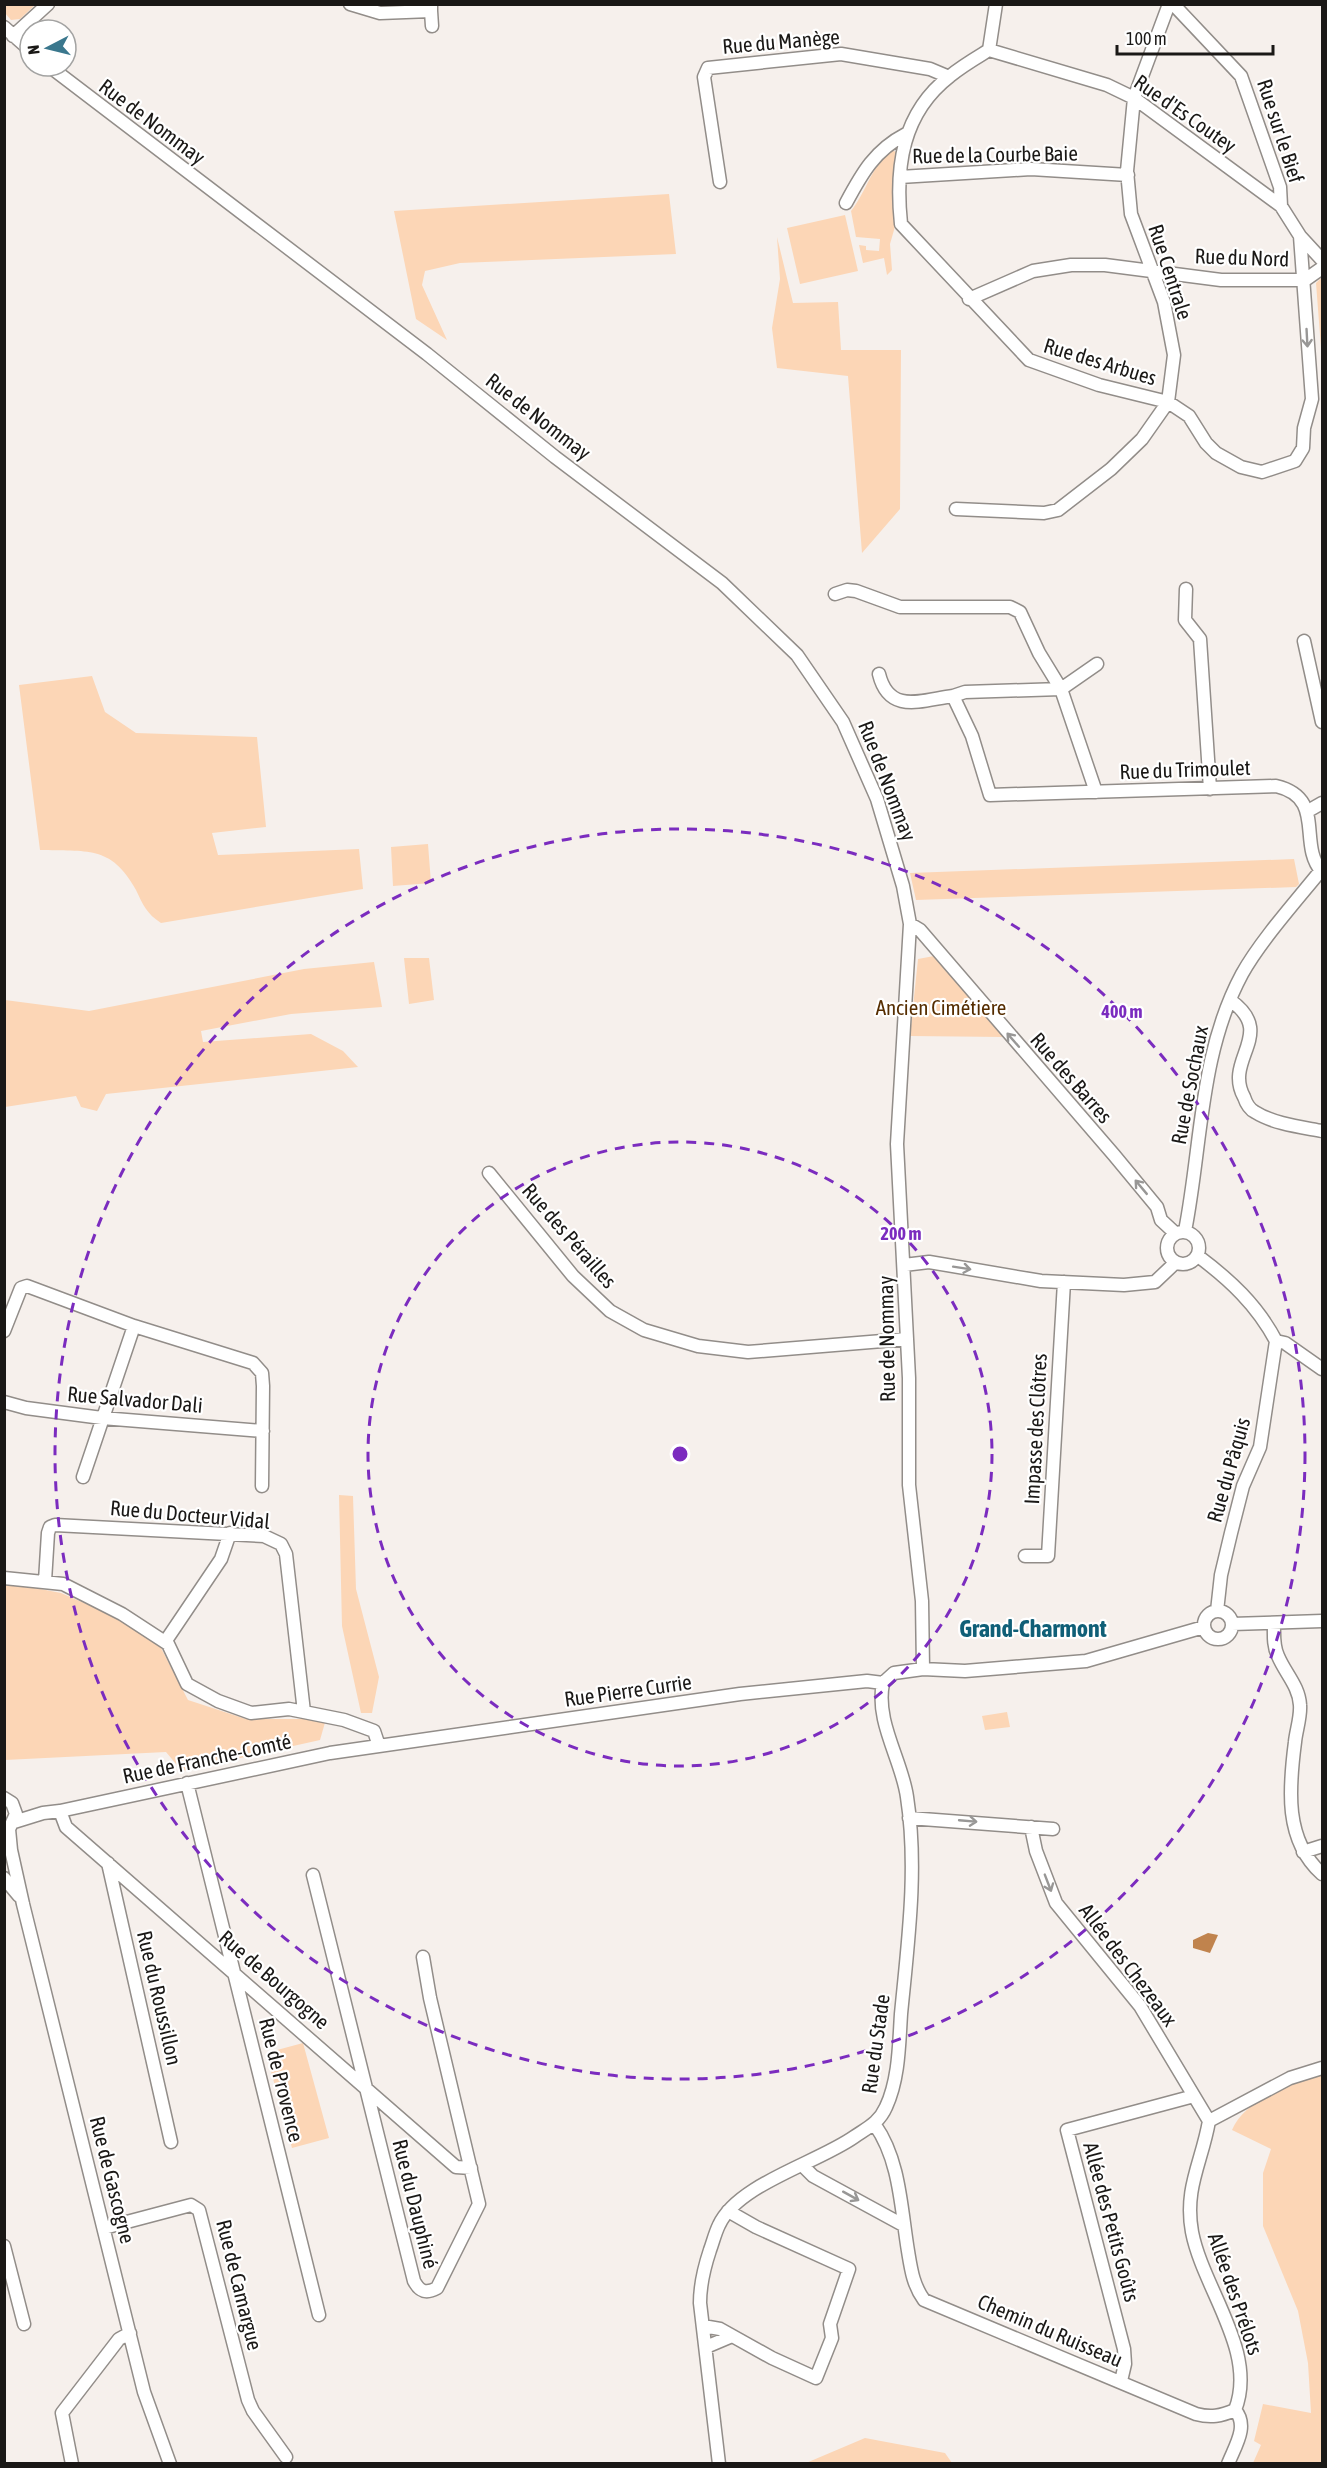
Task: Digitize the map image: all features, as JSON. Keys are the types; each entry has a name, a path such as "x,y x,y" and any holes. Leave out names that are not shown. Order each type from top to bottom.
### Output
{"street":[{"path":"9,31 48,4"},
{"path":"350,4 380,13 431,8 432,26"},
{"path":"949,77 989,50 996,4"},
{"name":"Rue Centrale","path":"956,509 1044,513 1058,510 1111,469 1142,439 1168,402 1174,355 1164,302 1131,214 1128,176 1134,98 1171,4"},
{"name":"Rue sur le Bief","path":"1171,4 1241,76 1280,187 1281,206 1300,236 1317,400"},
{"name":"Rue d'Es Coutey","path":"989,50 1107,85 1134,98 1281,206"},
{"name":"Rue du Manège","path":"720,182 704,77 708,68 841,54 930,69 949,77"},
{"name":"Rue des Arbues","path":"949,77 926,101 906,134 900,177 901,224 969,299 1029,360 1099,385 1168,402 1189,416 1206,443 1216,453 1241,467 1263,472 1295,461 1303,448 1304,428 1317,400"},
{"name":"Rue de Nommay","path":"64,78 427,354 555,457 689,556 741,598 781,637 827,696 858,751 893,850 910,924 897,1144 904,1264 909,1485 922,1601 922,1669"},
{"path":"846,203 864,170 888,143 906,134"},
{"name":"Rue de la Courbe Baie","path":"900,177 1031,169 1128,176"},
{"path":"1300,236 1323,260"},
{"name":"Rue du Nord","path":"969,299 1048,267 1105,265 1221,280 1305,280"},
{"path":"1305,280 1323,268"},
{"path":"1186,589 1185,620 1200,639 1210,789"},
{"path":"835,594 847,590 856,591 900,608 1010,607 1020,612 1061,689 1096,792"},
{"path":"1304,641 1323,722"},
{"path":"879,674 884,691 891,698 902,702 953,696 965,692 1061,689 1096,664"},
{"name":"Rue du Trimoulet","path":"953,696 972,736 990,795 1276,786 1288,789 1304,802 1308,811"},
{"path":"1322,871 1313,859 1308,811 1323,804"},
{"name":"Rue de Sochaux","path":"1180,1232 1210,1063 1230,1000 1246,968 1322,871"},
{"name":"Rue des Barres","path":"910,924 921,930 1114,1155 1157,1207 1161,1220 1180,1232"},
{"path":"1230,1000 1244,1010 1251,1026 1239,1081 1249,1107 1263,1116 1323,1131"},
{"name":"Rue des Pérailles","path":"489,1173 573,1276 610,1311 644,1330 698,1346 747,1352 906,1339"},
{"path":"1180,1232 1196,1238 1200,1246 1198,1256 1191,1263 1175,1263 1167,1252 1168,1241 1180,1232"},
{"path":"1198,1256 1230,1281 1254,1306 1276,1341 1285,1343 1323,1369"},
{"path":"904,1264 929,1262 1064,1282 1124,1285 1155,1282 1171,1270 1175,1263"},
{"name":"Impasse des Clôtres","path":"1025,1556 1048,1556 1064,1282"},
{"path":"4,1331 21,1288 27,1286 134,1326 253,1363 262,1373 262,1486"},
{"path":"83,1477 134,1326"},
{"name":"Rue du Pâquis","path":"1217,1611 1221,1575 1233,1524 1243,1486 1260,1446 1276,1341"},
{"name":"Rue Salvador Dali","path":"4,1402 26,1408 102,1418 263,1431"},
{"name":"Rue du Docteur Vidal","path":"45,1581 48,1533 50,1527 55,1525 230,1533 275,1539 281,1544 286,1554 304,1712"},
{"path":"165,1642 221,1559 230,1533"},
{"path":"4,1578 63,1584 122,1614 165,1642 187,1684 203,1694 251,1713 289,1709 344,1720 374,1731 379,1746"},
{"path":"1217,1611 1230,1617 1232,1624 1230,1633 1223,1638 1215,1639 1208,1635 1204,1627 1210,1613 1217,1611"},
{"path":"1232,1624 1323,1621"},
{"path":"1274,1624 1274,1645 1278,1657 1293,1681 1301,1706 1294,1745 1292,1818 1304,1852 1323,1874"},
{"path":"883,1683 894,1673 922,1669 965,1671 1086,1661 1204,1627"},
{"name":"Rue Pierre Currie","path":"379,1746 740,1694 867,1681 883,1683"},
{"name":"Rue du Stade","path":"719,2463 700,2285 719,2223 728,2211 747,2194 844,2144 875,2125 886,2108 897,2062 909,1927 912,1860 906,1787 884,1718 880,1695 883,1683"},
{"name":"Rue de Franche-Comté","path":"15,1807 43,1812 60,1811 330,1753 379,1746"},
{"name":"Rue de Provence","path":"187,1783 319,2315"},
{"path":"4,1798 15,1807"},
{"name":"Rue de Gascogne","path":"15,1807 9,1827 23,1904 144,2392 170,2463"},
{"name":"Rue de Bourgogne","path":"60,1811 66,1827 456,2166 471,2168"},
{"name":"Rue de Franche-Comté","path":"9,1827 43,1812"},
{"path":"909,1818 1053,1829"},
{"name":"Allée des Chezeaux","path":"1031,1827 1036,1851 1056,1903 1080,1936 1140,2006 1209,2121"},
{"path":"1304,1852 1323,1846"},
{"path":"4,1872 13,1857"},
{"name":"Rue du Roussillon","path":"108,1863 171,2142"},
{"path":"312,1875 365,2086"},
{"name":"Rue de Gascogne","path":"4,1878 23,1904"},
{"path":"423,1957 430,1998 471,2168"},
{"path":"1209,2121 1290,2078 1323,2068"},
{"name":"Rue du Dauphiné","path":"365,2086 414,2281 419,2290 432,2291 438,2288 479,2204 471,2168"},
{"name":"Allée des Petits Goûts","path":"1121,2381 1125,2364 1124,2349 1067,2130 1194,2096"},
{"name":"Allée des Prélots","path":"1209,2121 1193,2172 1190,2209 1192,2232 1204,2275 1239,2359 1242,2378 1235,2410 1240,2416 1242,2425 1227,2463"},
{"name":"Chemin du Ruisseau","path":"875,2125 885,2139 895,2165 910,2265 917,2290 924,2300 1204,2416 1224,2415 1235,2410"},
{"path":"802,2165 813,2175 903,2225"},
{"name":"Rue de Camargue","path":"104,2228 191,2205 199,2210 248,2400 253,2411 286,2457"},
{"path":"703,2326 713,2326 772,2358 816,2378 832,2338 830,2324 849,2269 761,2230 728,2211"},
{"path":"4,2246 24,2325"},
{"path":"72,2463 62,2413 119,2339 130,2332"},
{"path":"706,2347 732,2336"}],"green space":[{"path":"5,4 35,5 18,19 11,20 5,13"},
{"path":"892,150 898,153 896,223 890,244 892,270 887,275 884,258 863,263 859,245 866,246 866,250 879,251 880,239 856,237 851,211 879,163"},
{"path":"669,194 676,254 460,263 425,271 422,285 447,340 416,319 394,211"},
{"path":"845,215 858,271 800,284 787,228"},
{"path":"777,237 793,303 838,302 841,350 901,350 900,509 862,553 848,376 777,368 772,328 780,279"},
{"path":"1322,277 1322,361 1316,283"},
{"path":"92,676 105,712 136,733 257,737 266,827 212,833 218,855 359,849 363,889 161,923 146,909 127,875 107,858 84,851 40,850 19,685"},
{"path":"428,844 431,883 393,886 391,847"},
{"path":"1294,859 1299,884 1296,887 916,900 910,873"},
{"name":"Ancien Cimétiere","path":"934,956 1004,1037 910,1036 918,959"},
{"path":"404,958 429,958 434,1000 409,1004"},
{"path":"374,962 382,1007 291,1014 201,1031 203,1042 311,1034 343,1051 358,1067 106,1094 97,1111 81,1107 76,1096 5,1107 5,1000 89,1011 304,969"},
{"path":"339,1495 353,1496 356,1589 379,1677 372,1713 361,1713 342,1626"},
{"path":"4,1582 61,1593 126,1621 161,1648 188,1700 246,1719 326,1719 320,1740 182,1771 166,1752 5,1760"},
{"path":"1007,1712 1010,1727 985,1730 982,1716"},
{"path":"303,2043 329,2138 292,2148 266,2053"},
{"path":"1322,2074 1322,2463 1253,2463 1261,2445 1254,2441 1263,2404 1311,2413 1308,2363 1298,2311 1263,2226 1263,2173 1271,2149 1232,2130 1238,2119 1258,2101 1297,2081"},
{"path":"865,2438 945,2453 952,2463 806,2463"}],"shaded area":[{"path":"1208,1933 1218,1935 1210,1953 1193,1948 1193,1940"}],"district":[{"name":"Grand-Charmont","path":"1033,1629"}]}
